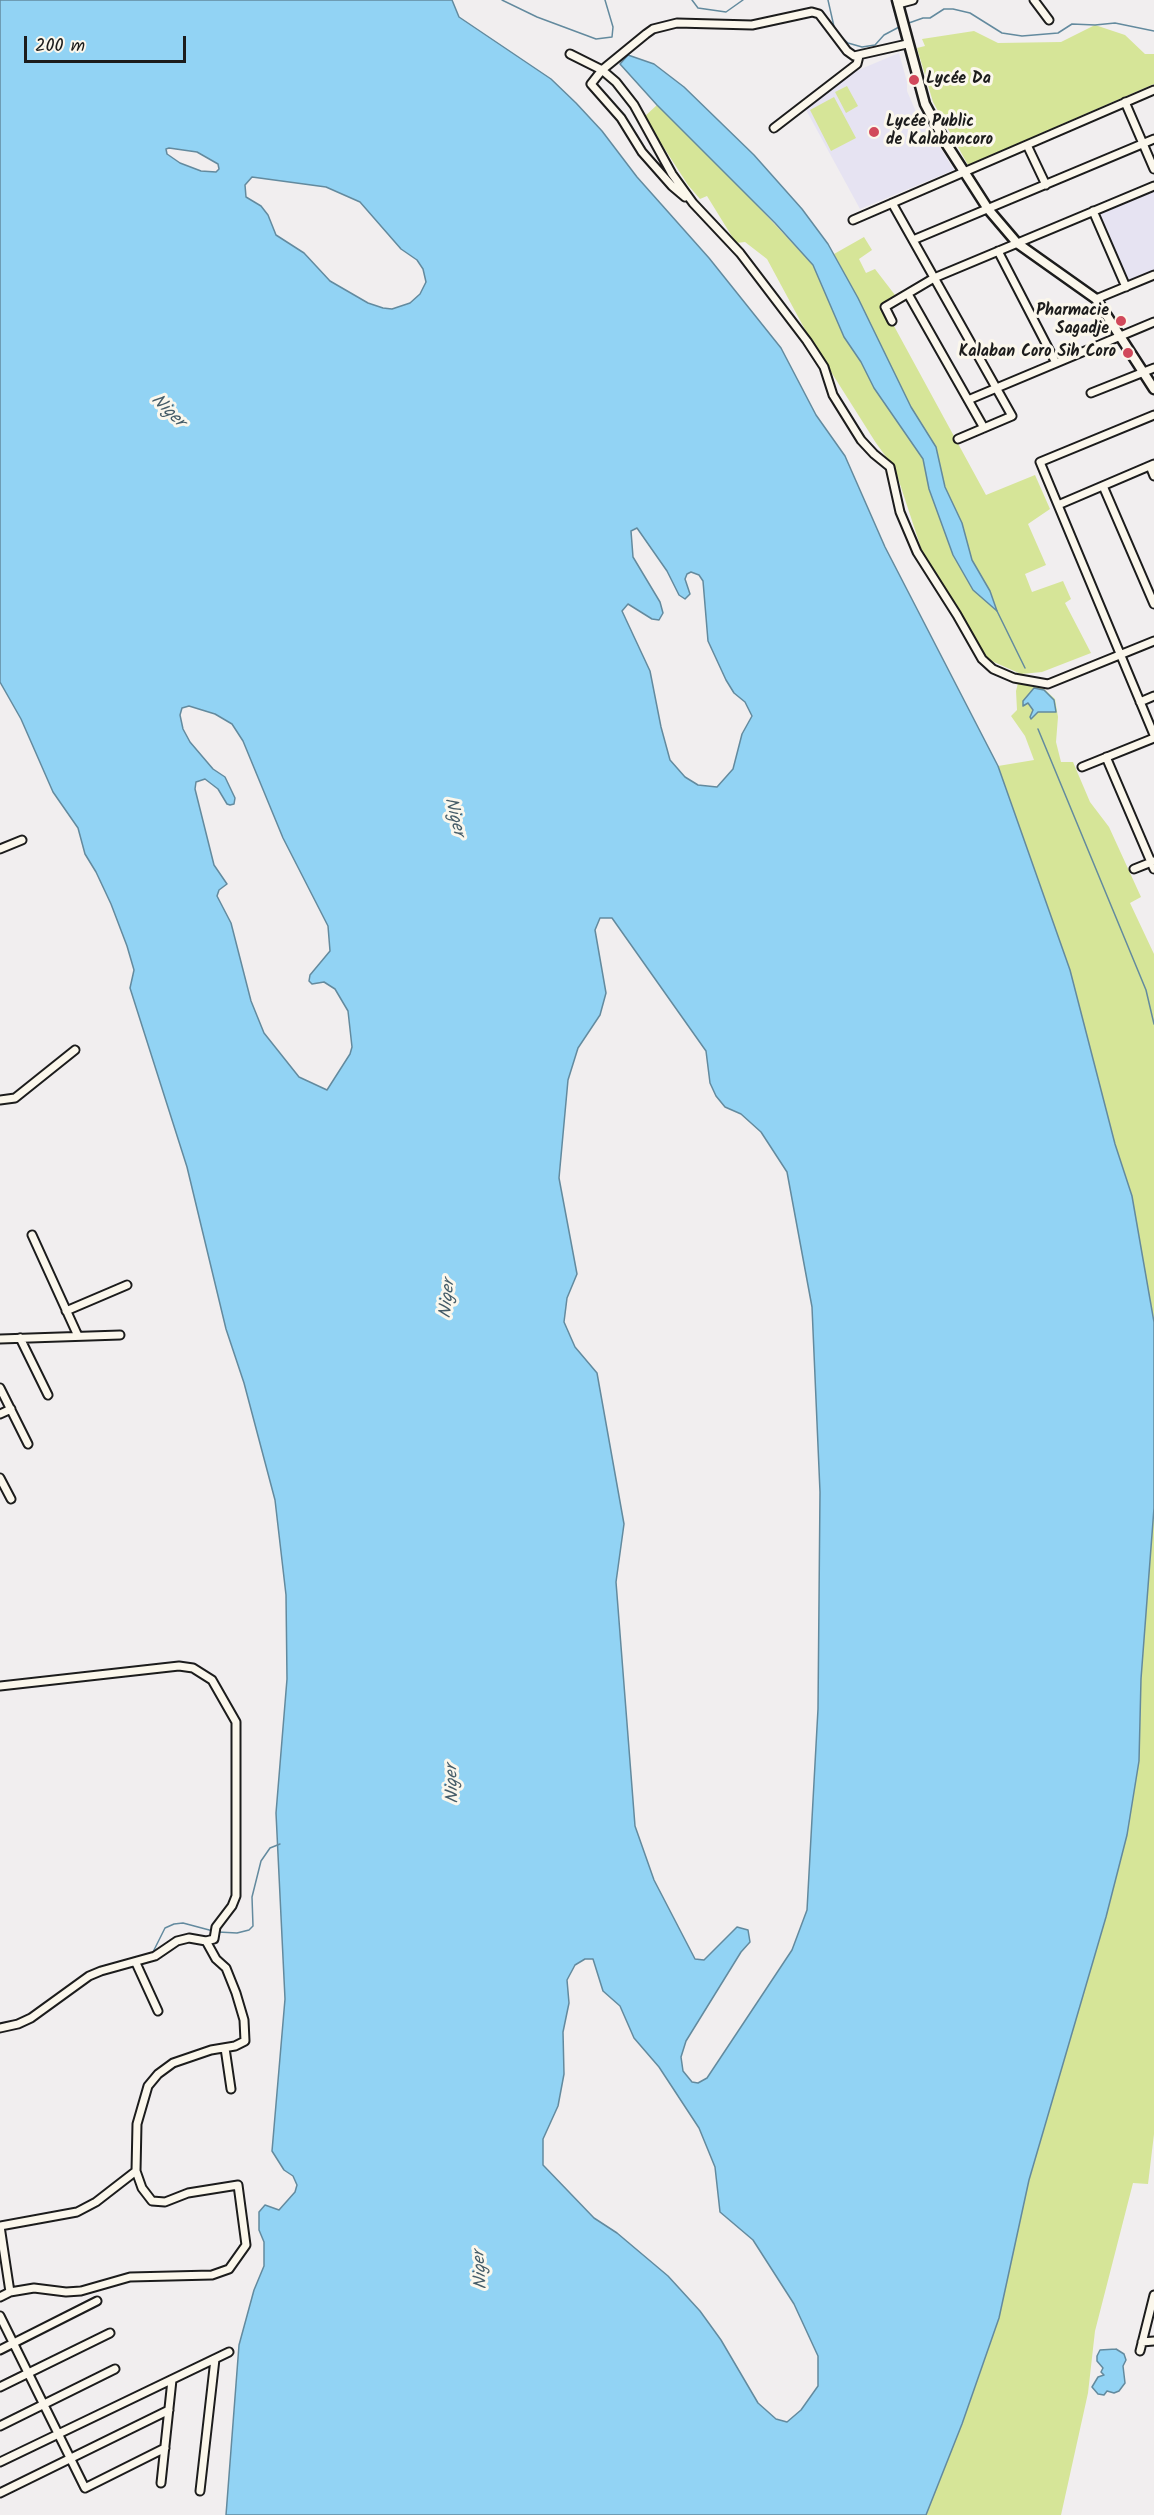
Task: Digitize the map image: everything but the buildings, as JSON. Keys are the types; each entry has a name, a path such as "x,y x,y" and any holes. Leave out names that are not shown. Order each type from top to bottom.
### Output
{"main road":[{"path":"898,6 925,104 988,209 1017,243 1096,299 1154,389"}],"street":[{"path":"898,6 913,0"},
{"path":"1034,0 1049,20"},
{"path":"906,40 860,57 850,54 819,14 812,12 752,25 695,22 663,26 646,34 592,81 593,88 613,108 642,152 740,252 807,341 824,367 833,395 861,440 890,467 900,512 917,552 982,659 993,669 1014,678 1048,684 1154,641"},
{"path":"570,54 602,70 616,82 634,105 672,174 693,203"},
{"path":"774,128 857,64 860,57"},
{"path":"853,220 1154,90"},
{"path":"1125,102 1154,169"},
{"path":"913,240 1154,139"},
{"path":"1028,145 1046,184"},
{"path":"892,321 885,307 934,278 1154,186"},
{"path":"892,203 1012,416 958,439"},
{"path":"1093,211 1126,287"},
{"path":"998,251 1056,363"},
{"path":"1096,299 1154,275"},
{"path":"908,294 984,428"},
{"path":"968,400 1154,322"},
{"path":"1091,393 1154,368"},
{"path":"1082,767 1154,737 1040,462 1154,414"},
{"path":"1058,505 1152,465 1154,476"},
{"path":"1103,486 1154,604"},
{"path":"1140,702 1154,696"},
{"path":"1106,757 1153,864 1134,869"},
{"path":"0,849 22,840"},
{"path":"0,1100 15,1098 75,1050"},
{"path":"32,1235 78,1336"},
{"path":"66,1311 127,1285"},
{"path":"0,1339 120,1335"},
{"path":"20,1338 48,1395"},
{"path":"0,1388 28,1444"},
{"path":"0,1414 10,1409"},
{"path":"0,1478 11,1499"},
{"path":"0,1686 179,1666 193,1668 212,1680 236,1722 236,1896 216,1931 214,1939 206,1941 189,1938 177,1941 155,1956 101,1971 90,1976 31,2018 0,2028"},
{"path":"206,1941 216,1959 226,1968 244,2020 246,2041 173,2063 158,2074 148,2086 136,2124 136,2171 142,2188 152,2201 165,2202 188,2193 247,2185"},
{"path":"136,1963 158,2011"},
{"path":"225,2048 231,2089"},
{"path":"10,2292 0,2226 77,2212 96,2202 136,2171"},
{"path":"0,2297 10,2292 34,2288 81,2291 130,2277 212,2275 229,2269 246,2245 238,2185"},
{"path":"1140,2351 1154,2298"},
{"path":"0,2350 98,2301"},
{"path":"0,2316 85,2488 165,2448"},
{"path":"0,2387 110,2333"},
{"path":"1142,2342 1154,2341"},
{"path":"0,2462 229,2352"},
{"path":"200,2491 215,2359"},
{"path":"0,2426 115,2369"},
{"path":"161,2483 172,2380"},
{"path":"0,2493 169,2410"}],"shaded area":[{"name":"Lycée Public de Kalabancoro","path":"899,53 907,82 907,91 923,128 927,126 954,170 860,209 805,108 856,71"},
{"path":"1154,190 1154,271 1128,282 1099,214"}],"green space":[{"path":"1095,25 1125,35 1145,54 1154,54 1154,84 968,165 933,102 917,48 925,46 922,39 974,31 998,43 1061,42"},
{"path":"847,86 858,106 846,113 835,92"},
{"path":"834,97 856,138 831,151 810,110"},
{"path":"657,105 718,164 813,265 844,336 874,388 923,459 929,489 953,555 973,590 996,610 990,591 972,560 962,523 945,487 936,447 911,407 834,254 864,237 872,250 859,259 866,273 875,269 895,295 882,304 986,495 1035,475 1050,509 1028,524 1046,565 1025,574 1032,592 1063,581 1071,599 1065,603 1091,653 1042,672 1021,674 987,659 922,551 895,469 809,337 767,259 745,242 736,243 707,196 700,199 688,185 644,117"},
{"path":"1018,683 1039,684 1055,699 1058,717 1056,742 1061,762 1073,762 1090,802 1109,827 1141,897 1130,903 1154,954 1154,1322 1132,1196 1115,1144 1070,970 998,766 1034,760 1025,736 1011,716 1017,710"},
{"path":"1154,1508 1154,2134 1148,2184 1133,2183 1095,2331 1088,2393 1061,2515 926,2515 962,2424 999,2318 1029,2180 1106,1917 1127,1835 1139,1761 1141,1679"}],"water":[{"name":"Niger","path":"0,0 452,0 459,17 551,79 602,131 637,177 709,258 781,348 816,415 845,456 885,547 998,766 1070,970 1115,1144 1132,1196 1154,1322 1154,1508 1141,1679 1139,1761 1127,1835 1106,1917 1029,2180 999,2318 962,2424 926,2515 226,2515 239,2345 254,2290 264,2266 264,2242 259,2230 259,2212 265,2205 279,2210 295,2192 297,2185 293,2176 284,2170 272,2151 285,1999 276,1813 287,1679 286,1595 275,1500 244,1383 226,1329 187,1167 130,988 134,970 127,946 111,904 85,854 78,828 53,792 21,719 0,682","holes":["166,149 197,152 218,164 219,169 216,172 201,171 180,163 167,154","252,177 326,187 360,202 401,249 417,260 423,269 426,282 420,294 410,303 392,309 368,303 330,281 304,253 276,235 268,215 261,206 246,197 245,185","637,528 667,571 679,595 685,599 690,594 685,579 687,574 691,572 699,575 703,581 708,641 726,680 734,693 745,702 752,716 742,734 733,769 717,787 698,785 685,777 670,760 650,671 622,611 628,604 652,619 659,620 663,613 660,602 633,557 631,531","189,706 215,714 232,724 243,741 283,838 328,926 330,951 310,975 309,981 312,984 324,982 335,989 348,1011 352,1047 327,1090 299,1077 264,1033 251,1001 231,923 217,896 219,890 227,884 214,865 195,789 196,782 205,779 218,789 227,804 234,804 235,798 225,777 213,769 190,742 183,729 180,715 182,708","600,918 612,918 706,1051 710,1083 716,1096 725,1107 741,1114 761,1132 787,1172 812,1307 820,1492 818,1709 807,1910 792,1950 707,2078 698,2083 692,2082 683,2071 681,2057 686,2041 741,1952 750,1942 748,1930 737,1927 704,1960 695,1959 654,1880 635,1826 616,1582 624,1524 597,1373 575,1347 564,1322 567,1298 577,1274 559,1178 568,1080 578,1048 600,1015 606,993 595,930","585,1959 593,1959 603,1991 620,2006 634,2038 659,2067 699,2128 715,2167 720,2212 753,2240 794,2304 818,2356 818,2386 801,2410 787,2422 776,2419 758,2403 721,2340 700,2311 668,2276 617,2233 594,2218 543,2165 543,2139 558,2106 564,2074 563,2032 569,2003 567,1980 575,1965"]},
{"path":"628,55 654,64 684,87 754,155 802,209 828,244 858,298 911,407 936,447 945,487 962,523 972,560 990,591 997,611 973,590 953,555 929,489 923,459 874,388 861,362 844,337 813,265 620,64"},
{"path":"1034,688 1044,690 1054,700 1056,712 1038,712 1031,719 1033,710 1028,703 1023,706 1023,701"},
{"path":"1116,2349 1124,2354 1126,2360 1123,2366 1125,2383 1119,2391 1114,2393 1107,2391 1104,2395 1098,2394 1092,2387 1098,2377 1104,2375 1097,2356 1100,2350"}],"waterway":[{"path":"502,0 537,17 596,39 612,37 613,27 605,0"},
{"path":"692,0 698,8 726,12 743,0"},
{"path":"828,0 835,31"},
{"path":"906,24 930,18 944,9 953,9 970,13 1002,33 1022,36 1058,33 1072,24 1115,23 1154,31"},
{"path":"839,35 848,43 862,47 875,45 884,35 901,26"},
{"path":"997,611 1025,668"},
{"path":"1038,729 1146,990 1154,1024"},
{"path":"218,1932 237,1933 249,1930 253,1926 252,1897 261,1861 270,1848 280,1844"},
{"path":"153,1952 165,1928 174,1924 183,1923 213,1931"}],"place":[{"name":"Lycée Da","path":"914,80"},
{"name":"Lycée Public de Kalabancoro","path":"874,132"},
{"name":"Pharmacie Sagadje","path":"1121,321"},
{"name":"Kalaban Coro Sih Coro","path":"1128,353"}]}
